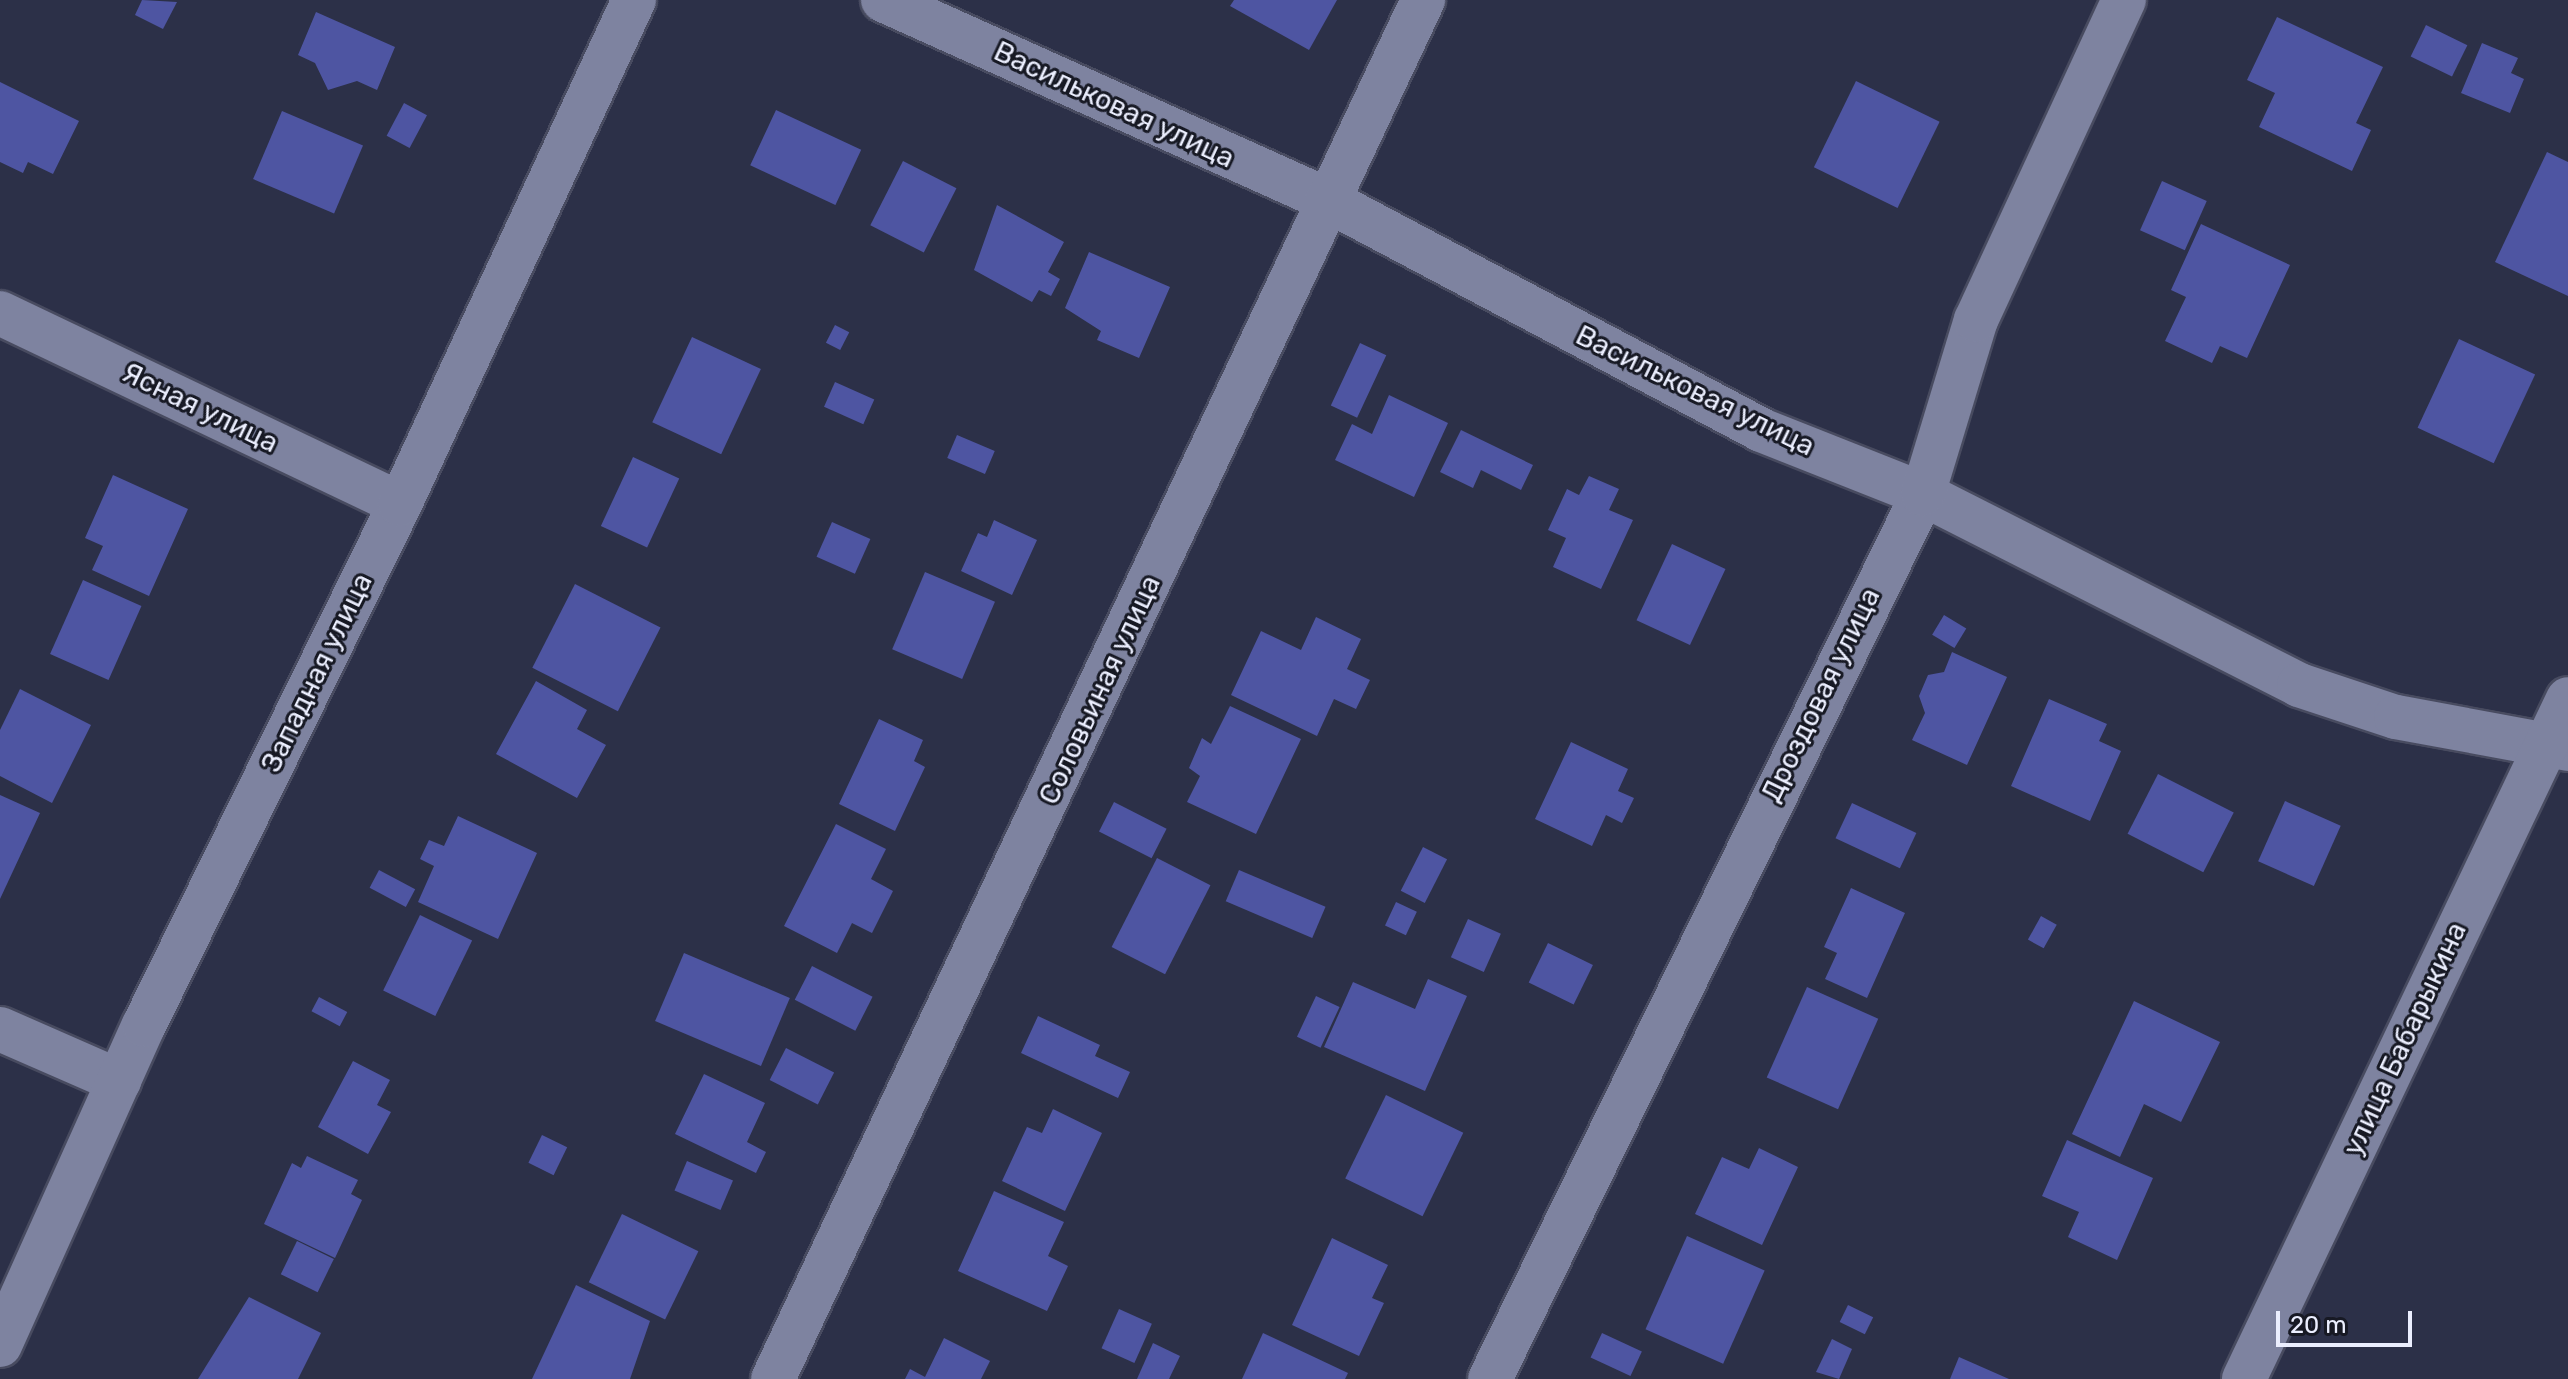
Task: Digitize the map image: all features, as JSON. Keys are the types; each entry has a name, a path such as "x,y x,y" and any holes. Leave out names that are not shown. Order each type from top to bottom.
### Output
{"street":[{"name":"Западная улица","path":"0,1345 119,1081 400,504 634,0"},
{"name":"Васильковая улица","path":"883,0 1327,200 1761,430 1923,494 2299,685 2396,717 2560,746"},
{"name":"Соловьиная улица","path":"773,1379 1423,0"},
{"name":"Дроздовая улица","path":"1490,1379 1923,494 1976,320 2124,0"},
{"name":"Ясная улица","path":"0,313 400,504"},
{"name":"улица Бабарыкина","path":"2244,1379 2560,746 2568,699"},
{"path":"0,1029 119,1081"}],"building":[{"path":"142,0 177,2 163,29 135,15"},
{"path":"1234,0 1337,0 1309,50 1230,6"},
{"path":"316,12 395,47 377,90 357,81 328,90 315,63 298,55"},
{"path":"2277,17 2383,67 2356,123 2371,130 2352,171 2259,127 2275,93 2247,80"},
{"path":"2426,25 2467,45 2452,77 2411,56"},
{"path":"2482,43 2518,58 2511,73 2524,79 2510,113 2461,93"},
{"path":"1856,81 1940,122 1898,208 1814,167"},
{"path":"0,82 79,121 53,174 28,162 23,173 0,162"},
{"path":"404,103 427,115 410,148 387,136"},
{"path":"776,110 861,150 835,205 750,165"},
{"path":"282,111 363,145 334,214 253,179"},
{"path":"2547,152 2568,162 2568,296 2495,262"},
{"path":"903,161 956,188 924,252 870,225"},
{"path":"2162,181 2207,201 2185,250 2140,230"},
{"path":"997,205 1064,242 1048,272 1060,279 1051,296 1039,290 1032,302 974,270"},
{"path":"2201,224 2290,265 2247,358 2220,346 2212,363 2165,341 2186,297 2171,290"},
{"path":"1089,252 1170,287 1139,358 1097,340 1101,331 1065,308"},
{"path":"835,325 849,332 840,350 826,343"},
{"path":"692,337 761,369 721,454 652,422"},
{"path":"2459,339 2535,374 2494,463 2418,428"},
{"path":"1360,343 1386,355 1357,418 1331,406"},
{"path":"835,382 874,399 863,424 824,407"},
{"path":"1389,395 1448,423 1414,497 1335,460 1352,424 1372,434"},
{"path":"1461,430 1533,465 1521,490 1481,470 1473,488 1440,472"},
{"path":"957,435 995,451 985,474 947,458"},
{"path":"633,457 679,479 647,547 601,526"},
{"path":"113,475 188,509 149,596 92,570 103,546 85,538"},
{"path":"1589,476 1619,489 1609,510 1633,520 1601,589 1553,567 1566,538 1548,530 1567,489 1579,495"},
{"path":"994,520 1037,540 1012,595 961,571 978,533 987,537"},
{"path":"832,522 870,539 855,574 817,557"},
{"path":"1672,544 1725,569 1690,645 1637,620"},
{"path":"925,572 995,602 962,679 892,649"},
{"path":"83,580 141,606 109,680 50,654"},
{"path":"575,584 661,628 618,711 532,668"},
{"path":"1944,615 1966,628 1954,648 1932,635"},
{"path":"1316,617 1361,639 1347,669 1370,680 1356,709 1334,699 1317,736 1231,695 1261,631 1301,650"},
{"path":"1952,652 2007,677 1967,765 1912,740 1925,713 1919,696 1928,675 1944,672"},
{"path":"536,681 587,710 577,729 606,745 577,798 496,754"},
{"path":"20,689 91,725 52,803 0,776 0,730"},
{"path":"2049,699 2107,724 2099,741 2121,751 2090,821 2011,786"},
{"path":"1230,706 1301,739 1256,834 1187,802 1200,776 1189,768 1202,738 1211,744"},
{"path":"879,719 923,740 914,761 925,767 895,831 839,804"},
{"path":"1571,742 1628,769 1618,791 1634,798 1622,823 1606,815 1592,846 1535,819"},
{"path":"2158,774 2234,813 2203,872 2128,834"},
{"path":"0,795 40,813 0,899"},
{"path":"2285,801 2341,826 2314,886 2258,861"},
{"path":"1114,802 1167,829 1152,858 1099,831"},
{"path":"1852,803 1916,833 1900,868 1836,838"},
{"path":"458,816 537,853 498,939 418,902 434,866 420,859 429,840 444,846"},
{"path":"836,824 886,849 871,879 893,891 872,933 852,923 837,953 784,926"},
{"path":"1423,847 1447,859 1425,903 1401,891"},
{"path":"1157,858 1210,885 1165,974 1112,947"},
{"path":"379,870 415,889 406,907 370,888"},
{"path":"1239,870 1326,907 1312,938 1226,901"},
{"path":"1851,888 1905,913 1867,998 1825,979 1837,953 1824,947"},
{"path":"1396,902 1417,912 1406,935 1385,926"},
{"path":"420,915 472,940 435,1016 383,990"},
{"path":"2041,916 2057,925 2044,948 2028,940"},
{"path":"1468,919 1501,934 1484,972 1451,957"},
{"path":"1548,943 1593,965 1574,1004 1529,983"},
{"path":"684,953 790,998 761,1066 655,1021"},
{"path":"812,966 873,997 855,1031 795,1000"},
{"path":"1428,979 1467,996 1425,1091 1324,1047 1353,982 1415,1009"},
{"path":"1807,987 1878,1019 1838,1109 1767,1077"},
{"path":"1316,996 1340,1007 1321,1048 1297,1037"},
{"path":"319,997 347,1012 340,1026 311,1011"},
{"path":"2134,1001 2220,1042 2181,1122 2144,1104 2120,1157 2072,1134"},
{"path":"1038,1016 1100,1045 1095,1056 1130,1072 1118,1098 1021,1053"},
{"path":"786,1048 834,1073 818,1105 770,1080"},
{"path":"353,1061 390,1080 377,1105 391,1112 368,1154 318,1127"},
{"path":"704,1074 765,1103 747,1142 766,1152 756,1173 675,1134"},
{"path":"1386,1095 1463,1133 1423,1216 1345,1179"},
{"path":"1053,1109 1102,1133 1065,1211 1002,1181 1027,1127 1042,1133"},
{"path":"542,1135 567,1147 554,1175 528,1163"},
{"path":"2067,1140 2153,1178 2117,1260 2068,1237 2079,1212 2042,1196"},
{"path":"1759,1148 1798,1167 1762,1245 1695,1214 1722,1157 1749,1169"},
{"path":"307,1156 358,1180 351,1194 362,1200 335,1258 264,1224 292,1163 301,1168"},
{"path":"687,1161 733,1181 721,1210 674,1190"},
{"path":"994,1191 1064,1222 1048,1256 1068,1266 1047,1311 958,1271"},
{"path":"622,1214 698,1251 665,1320 589,1282"},
{"path":"1687,1236 1765,1271 1723,1364 1646,1329"},
{"path":"1332,1238 1388,1265 1372,1298 1384,1303 1359,1356 1292,1325"},
{"path":"297,1241 334,1259 318,1292 281,1274"},
{"path":"576,1285 650,1321 630,1379 532,1379"},
{"path":"249,1297 321,1333 298,1379 198,1379"},
{"path":"1848,1305 1873,1317 1865,1334 1840,1322"},
{"path":"1119,1309 1152,1324 1134,1363 1102,1348"},
{"path":"1263,1333 1348,1373 1345,1379 1242,1379"},
{"path":"1602,1333 1642,1352 1630,1376 1591,1357"},
{"path":"944,1338 990,1361 981,1379 905,1379 910,1369 925,1377"},
{"path":"1832,1339 1852,1349 1839,1379 1816,1372"},
{"path":"1153,1343 1180,1356 1169,1379 1137,1379"},
{"path":"1959,1357 2009,1379 1950,1379"}]}
